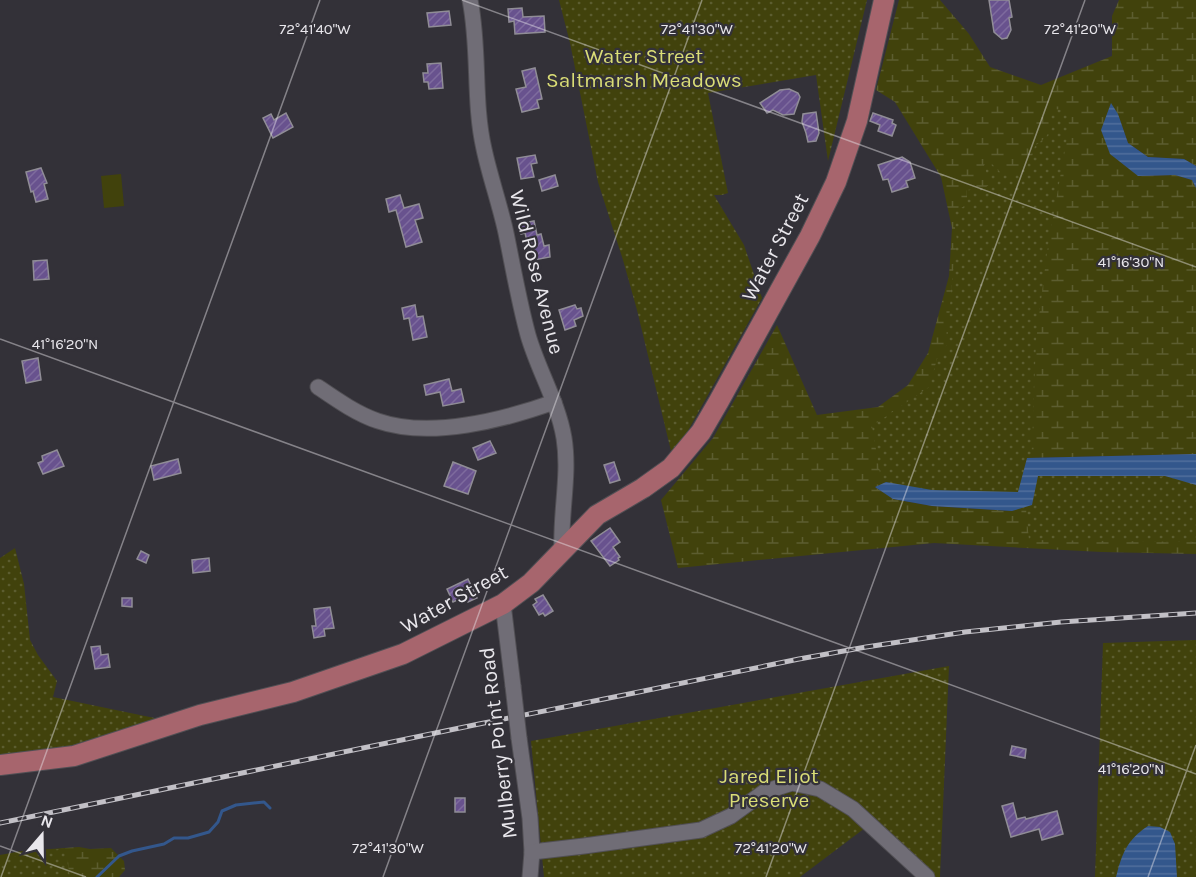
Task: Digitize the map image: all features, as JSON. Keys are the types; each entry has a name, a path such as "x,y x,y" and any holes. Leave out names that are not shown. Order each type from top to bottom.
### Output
{"main road":[{"name":"Water Street","path":"0,765 74,756 200,715 293,692 403,654 503,603 531,583 597,515 643,488 671,468 701,432 719,401 810,236 836,182 857,121 884,0"}],"street":[{"name":"Wild Rose Avenue","path":"470,0 476,34 479,119 484,152 506,231 528,334 563,431 566,455 562,551"},
{"path":"318,387 352,409 379,422 423,429 465,425 554,402"},
{"name":"Mulberry Point Road","path":"503,603 530,818 532,852 530,877"},
{"path":"532,852 701,830 731,816 764,792 792,783 820,789 853,809 927,877"}],"green space":[{"name":"Water Street Saltmarsh Meadows","path":"559,0 867,0 828,161 816,75 708,93 728,193 714,195 744,245 762,298 680,445 671,451 637,310 598,182"},
{"path":"899,0 940,0 969,34 990,67 1041,85 1112,56 1112,16 1119,0 1196,0 1196,166 1184,159 1148,157 1128,143 1118,114 1138,176 1175,175 1192,180 1196,188 1196,454 1027,458 875,487 893,499 932,506 1012,511 1037,476 1165,476 1196,485 1196,554 1102,552 934,543 678,568 661,500 713,438 777,325 817,415 878,407 908,385 928,353 949,276 952,228 941,177 895,102 876,90"},
{"path":"1052,109 1068,110 1069,127 1047,252 1036,341 1031,471 1196,478 1196,542 1029,540 1026,509 884,497 872,426 929,387 937,359 947,345 957,240 953,209 963,207 967,203 967,190 985,188 990,184 984,165 989,161 1002,174 1021,172 1031,160 1035,146 1046,137 1052,127 1047,116"},
{"path":"121,174 124,206 104,208 101,176"},
{"path":"15,548 24,584 30,640 57,681 53,697 169,721 65,753 0,756 0,558"},
{"path":"1196,640 1196,877 1095,877 1103,643"},
{"name":"Jared Eliot Preserve","path":"949,666 940,877 919,877 865,828 800,877 544,877 531,741"},
{"path":"79,847 111,848 124,861 125,870 119,877 0,877 0,855"},
{"path":"65,848 70,877 0,877 0,859"}],"water":[{"path":"1111,103 1118,114 1128,143 1148,157 1184,159 1196,166 1196,188 1192,180 1175,175 1138,176 1110,154 1101,130"},
{"path":"1196,454 1196,485 1165,476 1038,476 1032,505 1012,511 932,506 893,499 875,487 886,482 932,490 1018,492 1027,458"},
{"path":"1148,826 1160,827 1170,832 1175,844 1177,877 1116,877 1126,848 1135,836"}],"building":[{"path":"989,0 1009,0 1012,17 1009,18 1011,30 1007,38 1002,39 994,32"},
{"path":"522,8 523,17 544,16 545,32 515,34 514,21 509,22 508,9"},
{"path":"449,11 451,25 429,27 427,13"},
{"path":"441,63 443,88 429,89 428,82 424,82 423,73 428,73 427,64"},
{"path":"535,68 542,99 537,100 539,108 522,112 516,89 526,87 522,71"},
{"path":"789,89 798,93 800,97 794,114 783,115 773,110 767,113 760,103 780,90"},
{"path":"816,112 819,133 816,141 808,142 802,122 803,114"},
{"path":"286,113 293,127 273,138 263,118 271,114 274,120"},
{"path":"873,113 893,120 892,123 896,125 892,136 878,131 880,125 870,121"},
{"path":"535,155 537,163 531,164 534,177 521,179 517,158"},
{"path":"902,157 910,162 915,178 906,181 908,187 892,192 888,179 883,180 878,165"},
{"path":"41,168 47,183 44,184 48,199 36,202 26,172"},
{"path":"555,175 558,186 542,191 539,180"},
{"path":"400,195 404,208 419,204 423,218 415,220 422,242 406,247 396,210 389,212 386,199"},
{"path":"534,221 537,235 541,234 544,246 549,245 550,257 534,260 531,245 528,245 525,233 521,234 519,224"},
{"path":"47,260 49,279 34,280 33,261"},
{"path":"415,305 417,317 423,316 427,337 413,340 409,318 404,319 402,308"},
{"path":"575,305 577,309 581,308 583,316 574,320 576,326 565,330 559,310"},
{"path":"38,358 41,380 26,383 22,361"},
{"path":"449,379 452,391 461,389 464,402 443,406 440,392 426,395 424,385"},
{"path":"490,441 496,453 478,460 473,448"},
{"path":"57,450 64,466 43,474 38,463 43,461 42,456"},
{"path":"178,459 181,473 154,480 151,466"},
{"path":"453,462 476,471 468,494 444,486"},
{"path":"614,462 620,480 610,483 604,465"},
{"path":"610,528 620,542 613,547 620,557 610,566 591,541"},
{"path":"141,551 149,555 146,563 137,559"},
{"path":"209,558 210,571 193,573 192,560"},
{"path":"468,579 477,598 468,602 466,596 453,602 447,589"},
{"path":"543,595 553,611 545,616 543,613 539,615 533,605 537,602 535,599"},
{"path":"122,598 132,598 132,607 122,606"},
{"path":"330,607 334,628 324,629 325,636 314,638 312,626 316,626 314,609"},
{"path":"100,646 101,655 108,654 110,667 95,669 91,647"},
{"path":"1012,746 1026,749 1025,758 1010,755"},
{"path":"455,798 465,798 465,812 455,812"},
{"path":"1013,803 1017,819 1057,811 1063,834 1042,840 1039,829 1011,837 1002,806"}],"waterway":[{"path":"97,877 119,856 164,844 174,838 188,838 209,832 218,822 222,811 236,805 264,802 270,808"}],"railway":[{"path":"0,823 866,647 965,632 1061,622 1196,613"}]}
